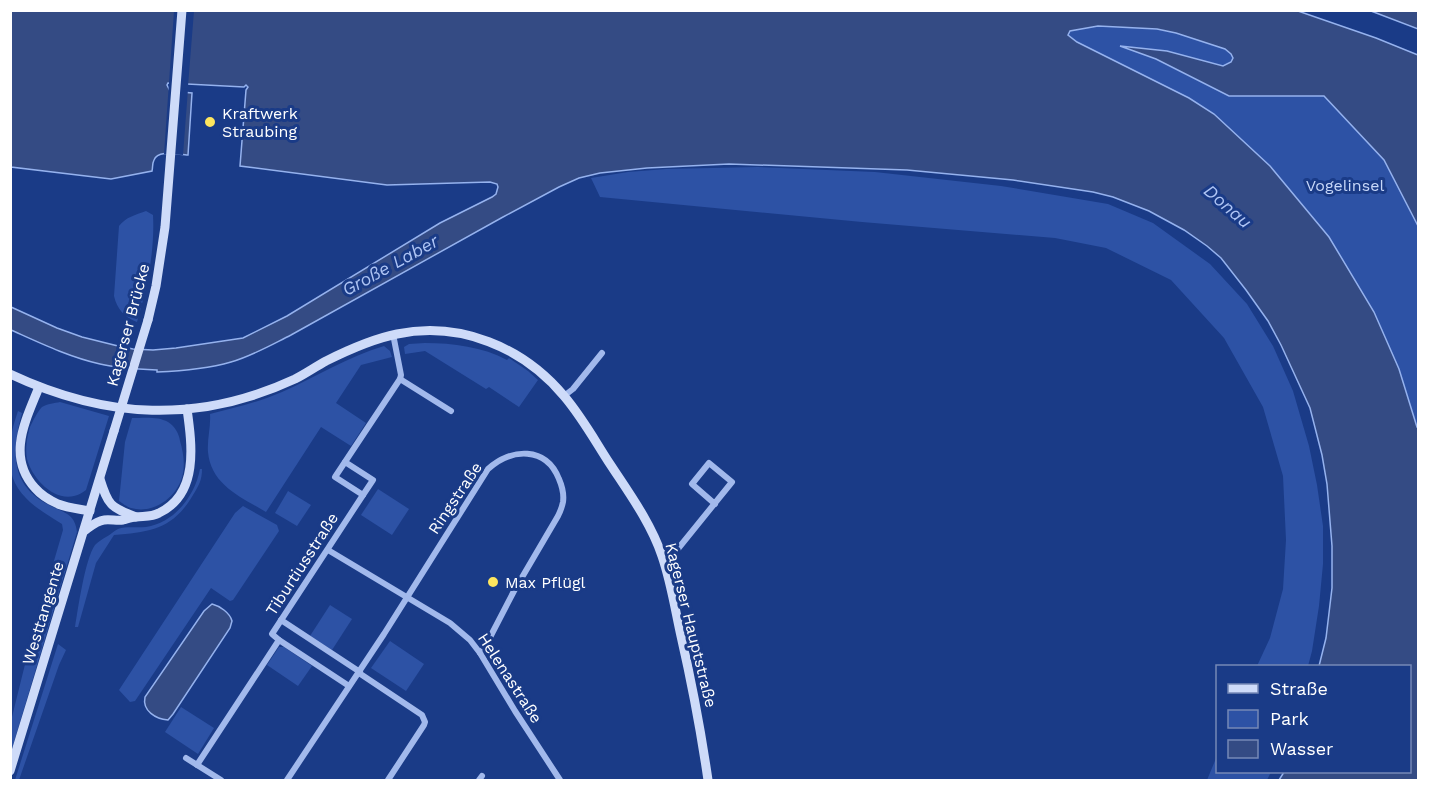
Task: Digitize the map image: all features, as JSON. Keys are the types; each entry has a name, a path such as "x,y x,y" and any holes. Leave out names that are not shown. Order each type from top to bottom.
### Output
{"main road":[{"name":"Kagerser Brücke","path":"100,479 148,321 156,286 171,154 182,10"},
{"name":"Kagerser Hauptstraße","path":"10,374 39,387 76,399 112,408 151,411 187,409 226,403 270,389 350,349 393,334 444,331 485,340 511,352 544,376 564,396 585,424 651,530 662,555 674,601 697,712 708,780"},
{"path":"39,387 22,436 20,448 24,471 30,482 48,499 90,511"},
{"path":"84,531 104,520 123,520 158,514 168,507 184,489 191,467 187,409"},
{"path":"100,479 109,503 136,517"},
{"name":"Westtangente","path":"10,771 100,479"}],"street":[{"path":"345,462 373,480 363,495 335,477 400,378 393,334"},
{"path":"564,396 573,389 602,353"},
{"path":"400,378 451,411"},
{"name":"Ringstraße","path":"287,780 359,673 488,469 506,456 529,453 539,456 555,470 563,491 563,504 514,591 486,647 480,653"},
{"path":"662,555 676,550 715,504 732,482 710,463 692,484 715,504"},
{"name":"Tiburtiusstraße","path":"197,765 279,640 272,634 363,495"},
{"name":"Helenastraße","path":"328,550 459,629 480,653 560,780"},
{"path":"281,620 422,716 424,725 388,780"},
{"path":"279,640 349,686"},
{"path":"186,758 221,780"}],"green space":[{"name":"Vogelinsel","path":"1098,26 1157,29 1225,49 1233,58 1231,62 1223,66 1167,51 1123,47 1156,59 1229,96 1324,96 1384,160 1418,226 1418,428 1329,237 1270,166 1214,114 1189,98 1077,42 1068,35 1070,31"},
{"path":"758,167 875,172 1001,186 1108,204 1153,223 1210,264 1247,304 1273,346 1293,391 1309,446 1323,526 1323,564 1319,606 1308,665 1257,665 1270,638 1283,589 1286,540 1283,476 1263,407 1224,338 1171,280 1106,248 1055,238 600,197 591,178 666,169"},
{"path":"146,211 153,215 153,242 147,283 137,322 122,312 114,296 119,226 128,218"},
{"path":"425,343 467,347 507,360 509,358 538,380 519,407 489,387 486,389 425,351 405,354 404,347 409,344"},
{"path":"384,346 390,351 392,357 361,365 336,403 366,423 351,446 321,427 266,512 237,495 221,482 210,463 208,452 210,414 273,396 344,361"},
{"path":"60,402 109,416 86,490 66,497 44,487 30,466 26,447 30,427 42,407"},
{"path":"18,411 22,413 16,440 20,477 36,497 71,517 77,532 11,752 11,721 32,636 63,530 62,524 24,496 14,480 10,466 10,446"},
{"path":"132,418 155,418 170,424 178,433 183,453 183,473 176,489 164,502 148,509 131,508 119,501 125,442"},
{"path":"200,469 202,469 200,482 195,491 185,506 169,522 150,530 114,535 96,563 78,627 75,627 85,572 95,545 118,529 146,527 166,520 182,507 188,498"},
{"path":"378,489 409,509 392,535 361,515"},
{"path":"288,491 311,505 297,526 275,513"},
{"path":"243,506 277,525 279,531 233,600 230,601 211,588 135,701 130,702 119,690 235,513"},
{"path":"330,605 352,619 332,650 310,636"},
{"path":"390,641 424,664 406,691 371,668"},
{"path":"58,644 66,650 19,780 15,780"},
{"path":"279,647 284,647 312,666 298,686 267,665"},
{"path":"181,707 214,728 198,754 165,732"},
{"path":"1216,758 1216,773 1270,773 1267,780 1207,780"}],"water":[{"path":"11,11 1298,11 1418,55 1418,226 1384,160 1324,96 1229,96 1156,59 1120,46 1167,51 1223,66 1231,62 1233,58 1225,49 1176,33 1157,29 1098,26 1070,31 1068,35 1077,42 1189,98 1214,114 1270,166 1329,237 1374,312 1399,369 1418,428 1418,780 1279,780 1283,773 1411,773 1411,665 1319,665 1326,638 1332,588 1332,546 1327,484 1310,408 1268,321 1221,258 1184,230 1149,211 1093,192 1013,180 907,170 729,164 600,173 579,178 559,187 291,335 246,357 213,366 157,372 157,370 88,361 44,345 11,330 11,307 82,337 133,349 176,348 243,338 287,316 440,223 492,197 496,194 497,184 490,182 387,185 240,166 248,87 246,85 244,87 168,83 170,91 192,93 188,155 169,153 160,155 154,160 152,171 111,179 11,167"},
{"path":"1371,11 1418,11 1418,29"},
{"path":"212,604 229,615 232,621 230,628 173,714 168,720 159,718 148,710 145,697 204,611"}],"pier":[{"path":"174,11 194,11 188,86 170,86 171,88 188,89 183,155 164,154"}],"place":[{"name":"Kraftwerk Straubing","path":"210,122"},
{"name":"Max Pflügl","path":"493,582"}],"water label":[{"name":"Donau","path":"1228,206"},
{"name":"Große Laber","path":"390,265"}]}
